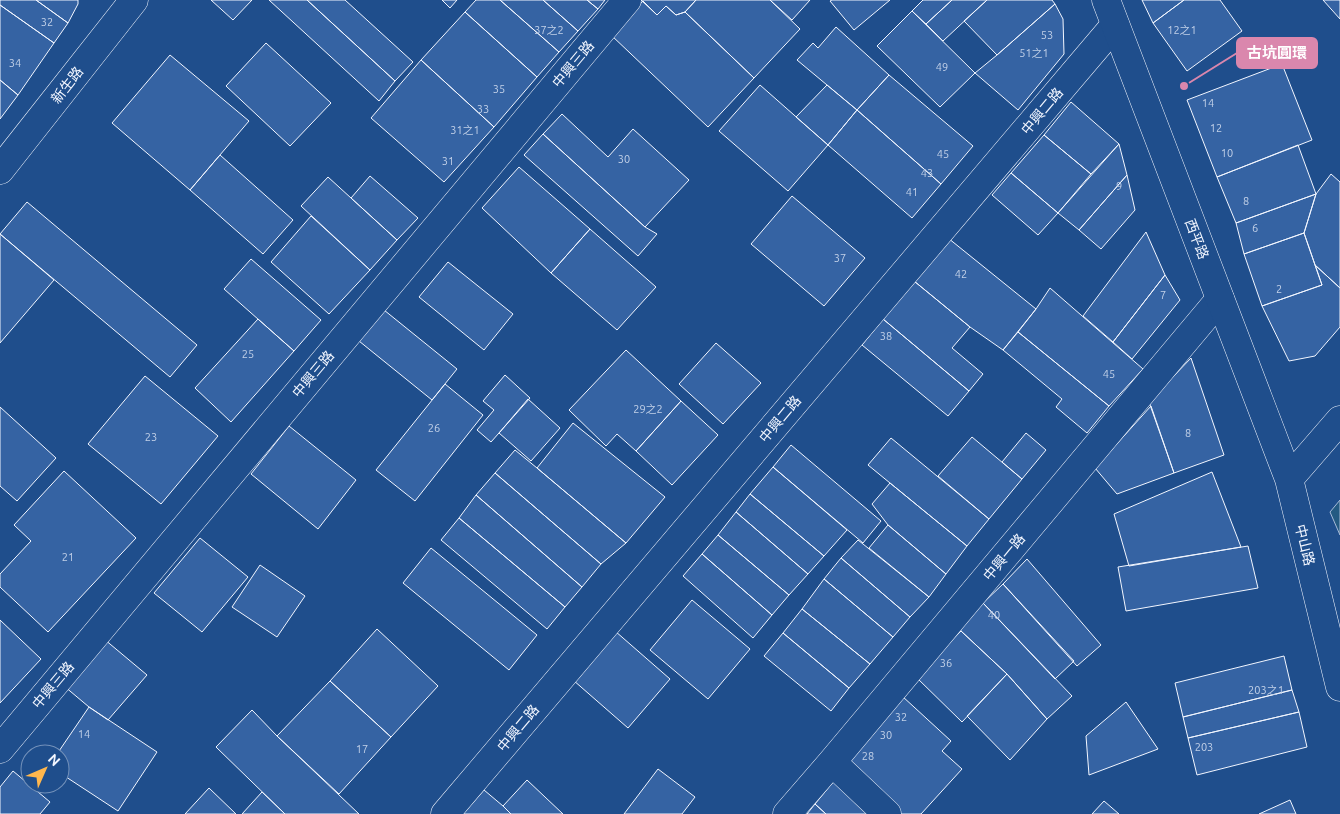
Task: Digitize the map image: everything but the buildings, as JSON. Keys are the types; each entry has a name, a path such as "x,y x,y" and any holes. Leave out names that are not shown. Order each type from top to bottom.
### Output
{"street":[{"name":"新生路","path":"0,170 134,0"},
{"name":"中興三路","path":"0,749 627,0"},
{"name":"西平路","path":"1110,12 1289,478"},
{"name":"中興二路","path":"445,814 1110,12"},
{"name":"中興一路","path":"787,814 1220,299"},
{"path":"1289,478 1340,420"},
{"name":"中山路","path":"1289,478 1340,687"},
{"path":"832,762 887,814"}],"shaded area":[{"path":"1340,500 1340,535 1330,512"}],"place":[{"name":"古坑圓環","path":"1184,86"}]}
